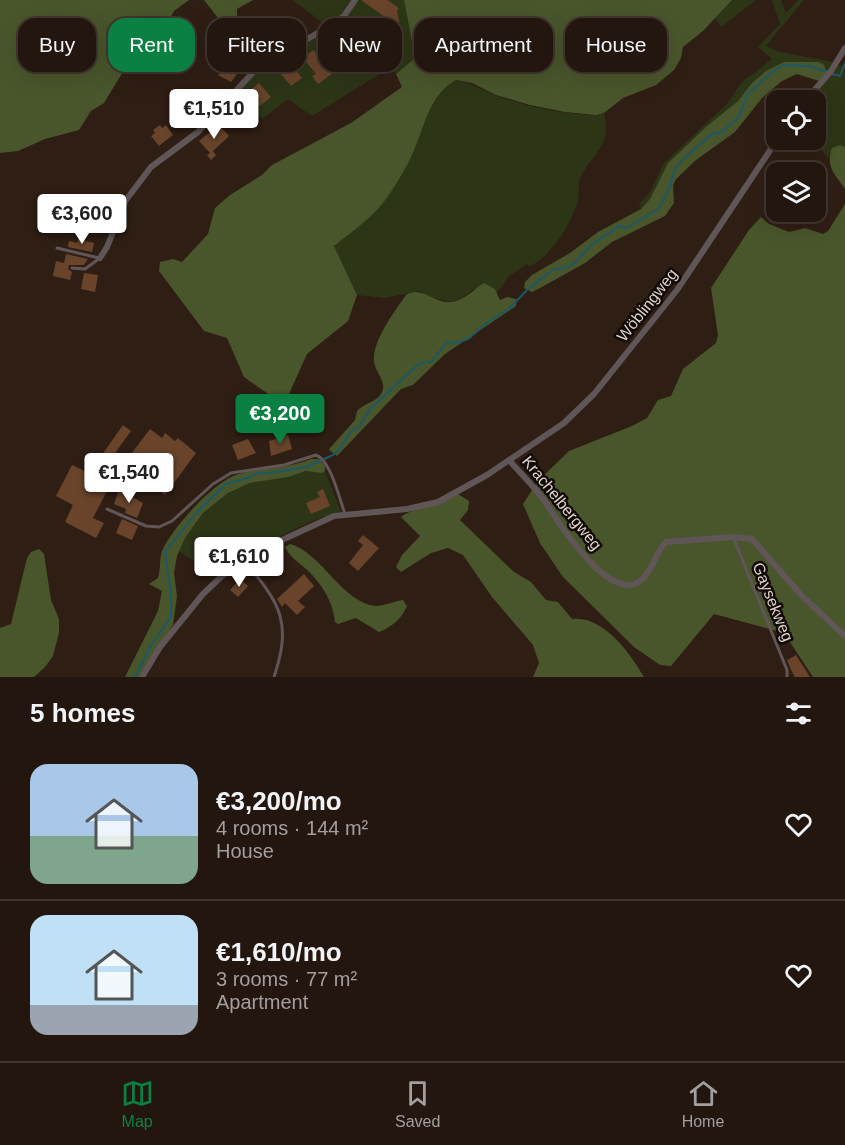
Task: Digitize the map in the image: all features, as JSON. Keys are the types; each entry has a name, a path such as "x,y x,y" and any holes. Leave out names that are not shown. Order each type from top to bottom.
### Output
{"street":[{"path":"100,258 111,239 126,200 150,167 198,132 256,69 333,24 344,16 355,0"},
{"path":"815,90 845,48"},
{"name":"Wöblingweg","path":"142,677 160,646 203,594 222,576 244,561 319,522 345,514 407,509 438,502 466,487 564,423 594,394 677,290 770,150"},
{"name":"Krachelbergweg","path":"509,460 542,498 571,540 594,565 619,584 629,585 639,582 645,576 659,549 666,542 733,537 752,539 802,596 845,636"}],"lane":[{"path":"57,248 100,258"},
{"path":"72,268 85,269 100,258"},
{"path":"108,509 146,526 159,527 172,521 213,484 231,473 284,465 311,456 320,456 325,461 345,514"},
{"name":"Gaysekweg","path":"733,537 787,670 787,677"},
{"path":"244,561 267,588 283,626 282,651 274,677"}],"green space":[{"path":"0,0 189,0 174,11 170,18 108,18 108,72 123,72 104,103 91,111 79,130 45,139 18,151 0,153"},
{"path":"204,0 253,0 237,9 238,18 218,18"},
{"path":"293,0 352,0 342,14 336,18 318,20"},
{"path":"357,0 404,0 414,59 402,69 402,18 340,18"},
{"path":"404,0 732,0 703,31 683,47 681,58 674,70 656,85 623,98 604,113 596,115 565,112 530,105 496,95 472,83 456,80 447,87 433,103 410,160 389,195 356,229 334,246 357,295 348,321 307,354 284,405 244,377 227,338 204,331 159,271 160,262 173,259 182,262 208,234 215,208 230,195 262,175 272,165 351,123 402,87 396,74 402,72 402,69 414,59 414,72 553,72 553,18 414,18 414,53"},
{"path":"732,0 756,0 721,27 715,18"},
{"path":"772,0 781,0 786,13 798,0 804,0 766,46 776,51 833,62 827,71 823,64 818,62 784,62 751,84 738,101 707,126 668,163 650,199 641,209 639,204 650,192 664,163 727,104 742,82 772,59 758,47 780,24"},
{"path":"318,34 318,72 383,72 312,116 288,99 262,119 233,95 255,72 306,72 306,41"},
{"path":"784,62 818,62 823,64 827,71 819,81 797,74 782,81 771,90 766,90 766,95 735,132 696,160 676,179 673,185 674,203 665,216 612,242 585,263 540,288 532,292 524,288 525,282 532,275 570,253 598,232 641,209 650,199 668,163 707,126 738,101 751,84 766,71"},
{"path":"838,65 845,67 845,147 832,148 828,159 821,150 826,150 826,90 818,90"},
{"path":"456,80 533,107 564,113 604,113 606,133 604,140 580,179 578,199 572,217 553,247 538,262 530,266 527,264 509,276 497,293 495,289 474,289 460,299 450,302 429,297 420,291 384,298 357,295 334,246 363,223 383,203 410,160 433,104 439,95"},
{"path":"840,145 845,147 845,189 830,165 832,148"},
{"path":"845,204 845,677 813,677 784,633 714,614 671,666 660,665 634,647 563,577 540,543 523,504 538,481 569,451 647,418 658,400 671,396 683,369 716,343 718,335 711,288 749,230 761,217 769,224 789,232 805,228 823,234 828,231"},
{"path":"484,283 495,289 500,300 507,297 516,299 516,306 445,354 413,385 401,389 337,456 329,450 355,420 357,411 382,392 383,384 375,365 374,353 385,326 406,295 417,292 451,302 464,297"},
{"path":"319,459 325,466 325,471 322,473 306,471 288,477 250,483 228,493 203,513 185,538 177,556 174,573 177,596 173,625 139,677 125,677 158,611 162,591 149,584 158,578 162,551 184,518 218,485 229,478"},
{"path":"313,470 322,473 325,471 341,512 292,530 217,577 179,551 185,538 203,513 228,493 250,483"},
{"path":"458,494 469,501 468,510 460,520 514,572 531,582 546,600 558,602 572,619 583,619 605,629 623,647 644,677 533,677 539,663 533,645 492,597 463,555 448,548 431,553 401,572 396,567 402,555 420,536 401,517"},
{"path":"290,544 312,557 342,587 364,603 379,606 403,600 407,606 405,610 396,622 379,632 356,618 338,624 335,622 329,599 321,586 285,547"},
{"path":"39,549 44,554 51,600 59,619 59,633 53,656 34,677 0,677 0,628 11,624 27,558 31,552"}],"building":[{"path":"361,0 387,0 399,8 397,11 398,18 386,18"},
{"path":"313,50 318,56 318,72 334,72 318,84 312,76 316,74 306,62 306,56"},
{"path":"218,72 235,72 237,74 231,82 218,75"},
{"path":"279,72 297,72 302,78 291,86"},
{"path":"259,83 271,97 260,106 248,92"},
{"path":"160,125 162,128 166,125 173,135 159,146 151,136 155,133 153,130"},
{"path":"219,125 229,136 213,151 216,155 211,160 207,155 210,153 199,141"},
{"path":"78,239 94,243 92,252 68,247 69,241 77,243"},
{"path":"66,254 88,259 84,265 69,265 68,269 72,272 70,280 53,276 56,261 64,263"},
{"path":"84,273 98,275 95,292 81,289"},
{"path":"123,425 131,431 97,478 110,485 93,518 104,523 96,538 65,522 73,505 56,496 72,465 89,473"},
{"path":"150,429 162,438 165,433 175,441 178,438 196,453 165,495 153,487 151,490 140,482 134,489 123,480 130,464 125,462"},
{"path":"288,435 292,449 271,456 269,441"},
{"path":"248,439 256,453 238,460 232,445"},
{"path":"323,489 330,506 311,514 306,503 320,497 317,492"},
{"path":"119,490 143,503 137,518 125,513 126,509 114,504"},
{"path":"122,519 138,526 132,540 116,533"},
{"path":"363,535 379,548 358,571 349,563 363,545 358,541"},
{"path":"304,574 314,586 298,601 305,607 297,615 285,603 282,607 277,599"},
{"path":"240,579 248,586 238,597 230,590"},
{"path":"796,655 810,677 795,677 787,660"}],"waterway":[{"path":"832,74 840,76 845,63"},
{"path":"135,677 150,647 171,617 171,593 165,552 196,513 226,484 258,473 306,467 333,455 340,449 350,432 359,427 370,409 420,363 431,362 447,342 457,343 468,339 488,322 510,308 527,290 554,269 568,267 577,261 588,248 618,226 627,228 659,208 675,169 682,160 712,134 722,132 739,117 748,93 775,70 783,65 809,66 827,72"}]}
